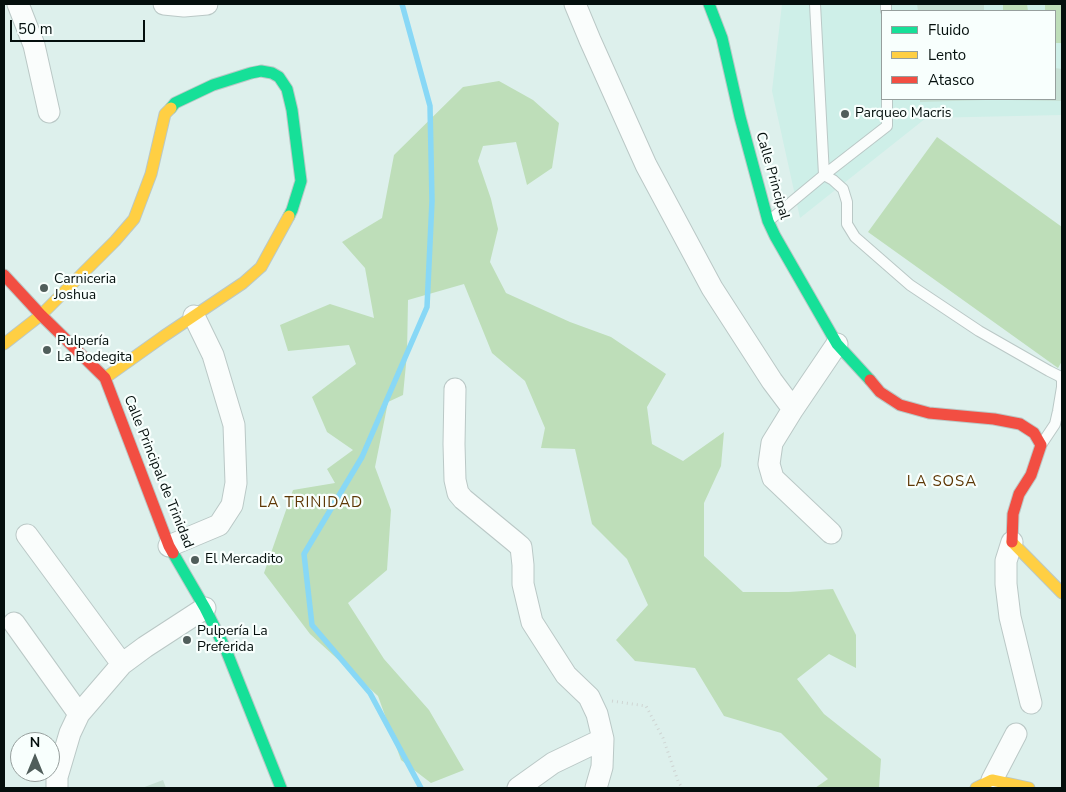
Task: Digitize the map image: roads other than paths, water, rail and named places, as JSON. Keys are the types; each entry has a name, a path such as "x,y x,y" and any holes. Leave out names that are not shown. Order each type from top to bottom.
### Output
{"street":[{"path":"18,4 34,45 49,112"},
{"path":"164,4 184,6 207,4"},
{"path":"575,4 646,165 707,280 772,381 793,409"},
{"name":"Calle Principal","path":"708,4 722,38 740,118 768,221 837,344 880,392 900,405 929,413 994,419 1020,424 1034,433 1040,445"},
{"path":"4,344 41,315 115,241 134,219 151,174 165,114 176,103 213,85 251,73 272,72 279,77 287,89 292,110 301,181 292,210 276,240 261,267 243,283 105,378"},
{"name":"Calle Principal de Trinidad","path":"4,275 41,315 105,378 169,546 205,608 226,650 281,788"},
{"path":"169,546 219,525 232,505 236,483 234,425 213,355 194,316"},
{"path":"831,533 773,478 769,464 772,444 837,344"},
{"path":"455,389 455,480 458,493 521,548 522,584 532,622 566,675 589,697 597,714 603,739 602,767 596,788"},
{"path":"1031,703 1010,617 1006,584 1006,561 1012,542 1013,514 1019,494 1031,475 1040,445"},
{"path":"27,535 122,664"},
{"path":"1012,542 1062,592"},
{"path":"57,788 57,778 70,733 79,714 122,664 205,608"},
{"path":"14,623 79,714"},
{"path":"984,784 1016,734"},
{"path":"518,788 553,763 603,739"},
{"path":"984,784 1014,784 1029,788"}],"lane":[{"path":"815,4 824,175"},
{"path":"768,221 887,126 887,100"},
{"path":"824,175 843,189 847,202 847,224 855,238 910,285 979,331 1062,379 1055,424 1040,445"}],"waterway":[{"path":"402,4 430,106 432,201 427,307 362,457 304,554 312,625 370,693 421,788"}],"place":[{"name":"Parqueo Macris","path":"845,114"},
{"name":"Carniceria Joshua","path":"44,288"},
{"name":"Pulpería La Bodegita","path":"47,350"},
{"name":"El Mercadito","path":"195,560"},
{"name":"Pulpería La Preferida","path":"187,640"}],"district":[{"name":"LA SOSA","path":"942,482"},
{"name":"LA TRINIDAD","path":"311,503"}]}
